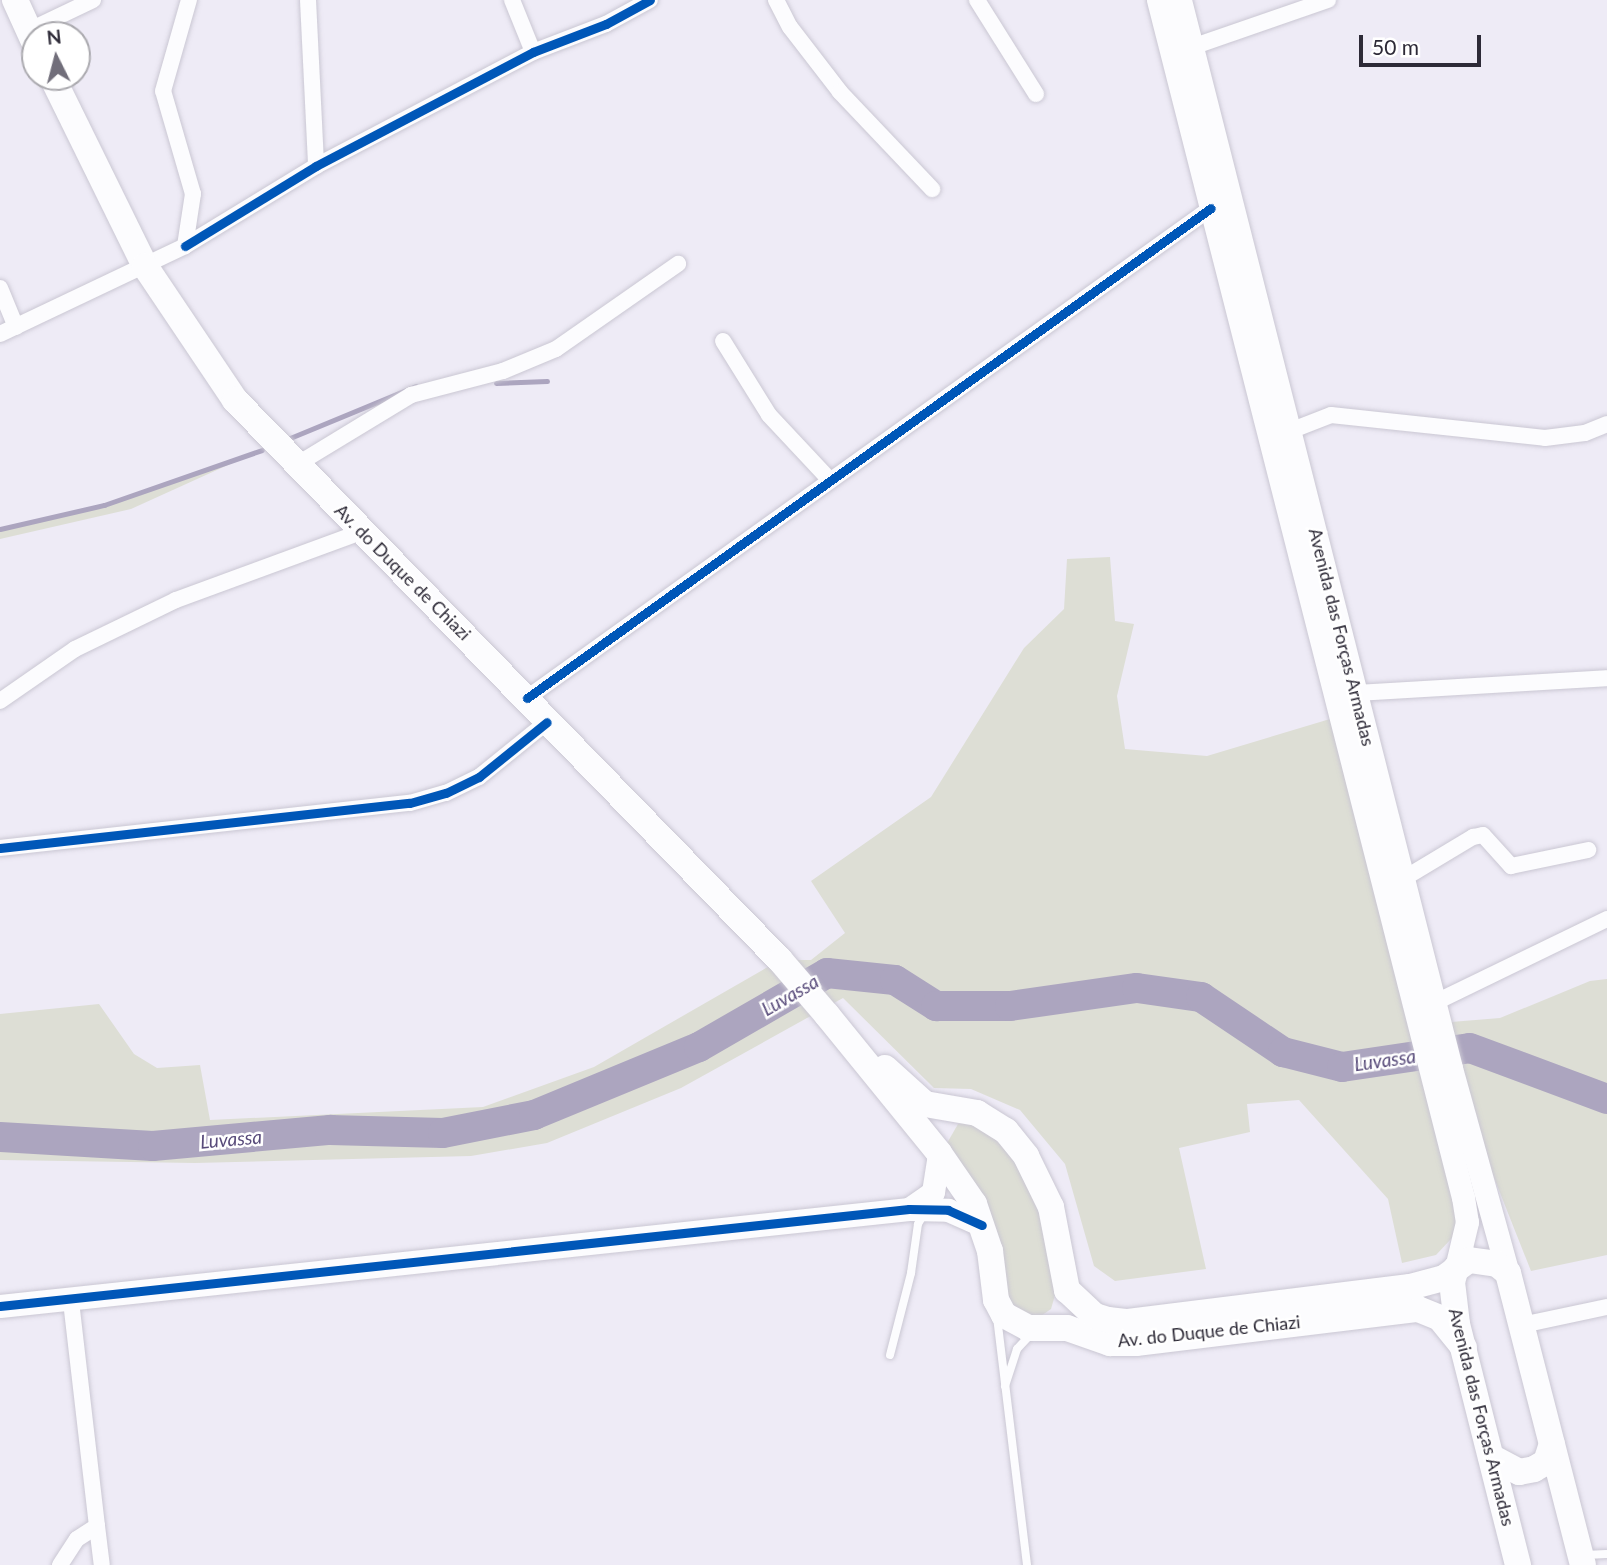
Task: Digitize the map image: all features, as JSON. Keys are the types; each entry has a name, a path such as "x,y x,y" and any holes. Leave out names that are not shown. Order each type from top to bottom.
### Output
{"main road":[{"path":"15,0 25,21"},
{"name":"Avenida das Forças Armadas","path":"1158,0 1211,208 1431,1017"},
{"name":"Avenida das Forças Armadas","path":"1180,0 1403,879 1431,1017 1467,1222 1456,1268 1453,1302 1518,1565"},
{"name":"Av. do Duque de Chiazi","path":"59,91 145,266 235,400 780,960 827,1015 939,1153 974,1204 982,1225 996,1300 1013,1323 1067,1328 1110,1343 1136,1342 1401,1308 1440,1318 1464,1348"},
{"name":"Av. do Duque de Chiazi","path":"827,1015 925,1104 976,1113 1006,1131 1041,1182 1059,1240 1067,1290 1095,1316 1128,1322 1410,1287 1444,1278 1456,1268"},
{"name":"Avenida das Forças Armadas","path":"1441,1071 1508,1273 1582,1560"},
{"path":"918,1209 933,1192 946,1124 976,1113"},
{"path":"0,1306 71,1301 918,1209 967,1215 982,1225"},
{"path":"1456,1268 1469,1260 1484,1260 1508,1273"},
{"path":"1043,1327 1065,1306 1067,1290"},
{"path":"1491,1457 1518,1472 1534,1469 1546,1462 1552,1444"}],"street":[{"path":"58,21 93,0"},
{"path":"185,246 193,194 163,91 189,0"},
{"path":"308,0 316,166"},
{"path":"512,0 533,52"},
{"path":"0,334 185,246 316,166 533,52 606,24 650,0"},
{"path":"776,0 790,27 841,92 932,189"},
{"path":"977,0 1036,94"},
{"path":"1192,47 1328,0"},
{"path":"527,698 828,478 1211,208"},
{"path":"296,465 411,395 503,370 556,349 678,264"},
{"path":"0,288 16,327"},
{"path":"723,341 769,415 828,478"},
{"path":"1290,431 1331,415 1545,438 1585,433 1607,424"},
{"path":"0,701 75,649 176,600 364,531"},
{"path":"1356,693 1607,678"},
{"path":"0,848 410,803 446,793 479,777 547,722"},
{"path":"1403,879 1473,836 1490,839 1504,863 1511,866 1588,850"},
{"path":"1431,1017 1607,919"},
{"path":"71,1301 102,1565"},
{"path":"1522,1325 1607,1307"},
{"path":"60,1565 77,1539 97,1526"}],"lane":[{"path":"890,1355 911,1273 918,1209"},
{"path":"996,1300 1004,1388 1027,1565"},
{"path":"1004,1388 1022,1341 1043,1327"},
{"path":"1582,1560 1607,1555"}],"shaded area":[{"path":"250,455 131,509 0,539 0,529 104,505"},
{"path":"1110,557 1115,621 1134,624 1117,696 1125,749 1207,756 1340,716 1439,1023 1500,1018 1590,981 1607,979 1607,1255 1531,1271 1451,1069 1467,1222 1436,1255 1402,1263 1388,1199 1299,1100 1247,1104 1250,1132 1179,1148 1206,1269 1115,1281 1094,1266 1065,1164 1020,1110 971,1089 934,1088 843,998 681,1088 547,1143 471,1156 195,1163 0,1160 0,1014 99,1004 134,1054 157,1068 200,1065 210,1120 483,1107 594,1067 780,960 811,960 845,933 811,881 931,797 1024,648 1064,609 1067,559"},
{"path":"971,1120 985,1125 1012,1157 1033,1192 1053,1266 1055,1295 1051,1309 1038,1318 1011,1310 946,1145 958,1124"}],"waterway":[{"path":"496,383 547,381"},
{"path":"290,438 416,386"},
{"path":"0,529 104,505 262,450"},
{"name":"Luvassa","path":"0,1137 153,1146 330,1130 443,1133 534,1115 699,1047 827,973 895,980 936,1006 1010,1006 1137,988 1201,997 1283,1052 1342,1067 1470,1048 1607,1099"}],"cycle path":[{"path":"185,246 316,166 533,52 606,24 650,0"},
{"path":"527,698 1211,208"},
{"path":"0,848 410,803 446,793 479,777 547,722"},
{"path":"0,1306 909,1209 948,1210 982,1225"}]}
